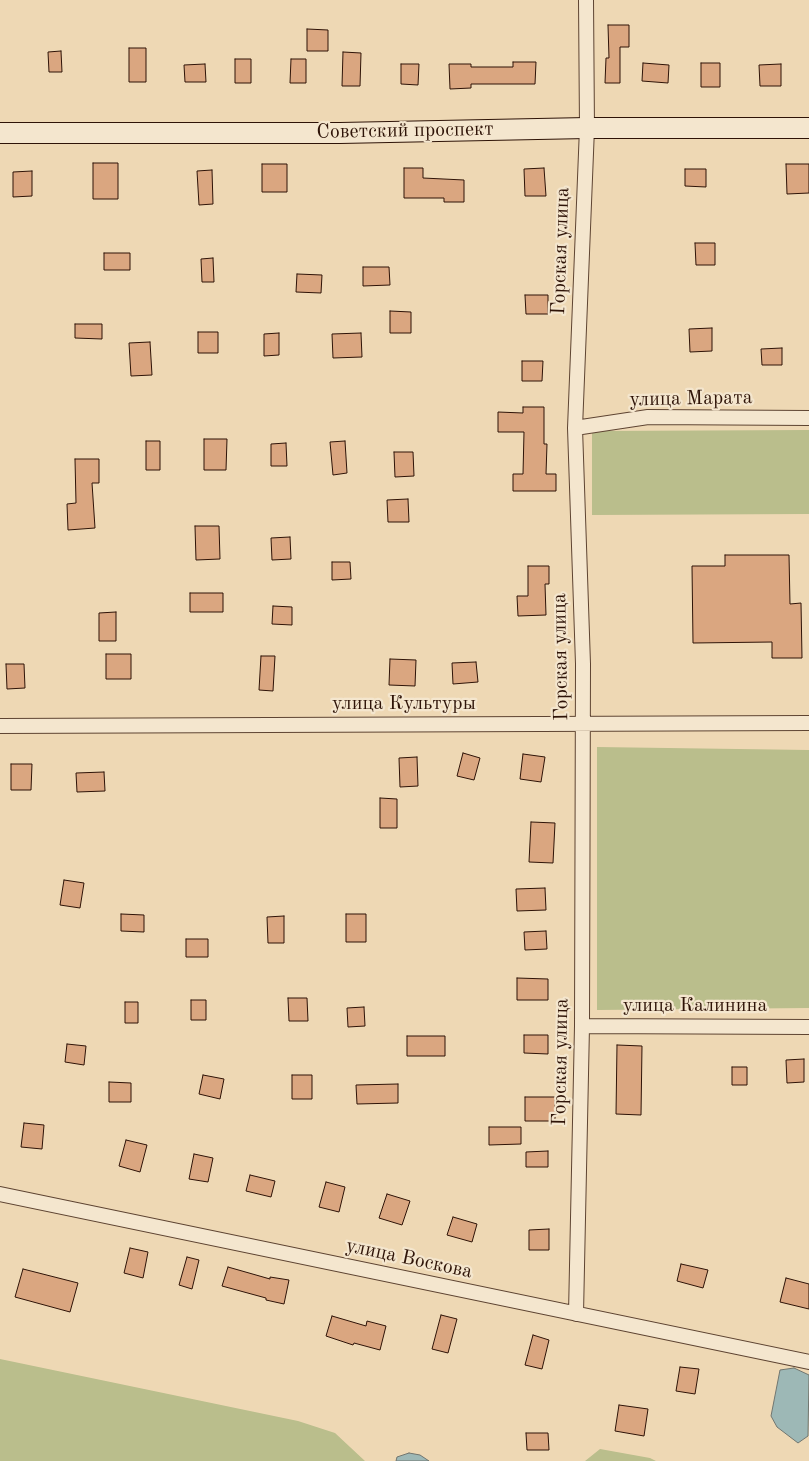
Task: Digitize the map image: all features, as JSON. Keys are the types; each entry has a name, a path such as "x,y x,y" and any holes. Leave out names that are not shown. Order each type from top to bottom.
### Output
{"street":[{"name":"Горская улица","path":"576,1314 582,1026 583,664 575,428 586,128 586,0"},
{"name":"Советский проспект","path":"0,133 340,133 586,128 809,128"},
{"name":"улица Марата","path":"575,428 648,417 809,418"},
{"name":"улица Культуры","path":"0,726 809,724"},
{"name":"улица Калинина","path":"582,1026 809,1027"},
{"name":"улица Воскова","path":"0,1194 809,1362"}],"green space":[{"path":"809,430 809,514 592,515 592,431"},
{"path":"597,747 809,750 809,1008 597,1010"},
{"path":"0,1359 298,1421 335,1433 365,1461 0,1461"},
{"path":"600,1449 650,1458 656,1461 585,1461"}],"water":[{"path":"794,1368 809,1375 808,1436 798,1443 777,1427 771,1416 780,1370"},
{"path":"409,1453 420,1455 429,1461 396,1461 397,1457"}],"building":[{"path":"608,25 629,25 629,47 620,47 620,83 605,83 606,58 609,58"},
{"path":"307,29 328,30 328,51 307,51"},
{"path":"129,48 146,48 146,82 129,82"},
{"path":"61,51 62,72 49,72 48,52"},
{"path":"343,52 361,53 360,86 342,86"},
{"path":"235,59 251,59 251,83 235,83"},
{"path":"291,59 306,59 306,83 290,83"},
{"path":"513,62 536,62 535,84 471,84 471,88 450,89 449,64 471,64 471,67 513,67"},
{"path":"643,63 669,65 668,83 642,81"},
{"path":"701,63 720,63 720,87 701,87"},
{"path":"205,64 206,82 185,82 184,65"},
{"path":"401,64 419,64 418,85 401,84"},
{"path":"781,64 781,86 760,86 759,65"},
{"path":"93,163 118,163 118,199 93,199"},
{"path":"262,164 287,164 287,192 262,192"},
{"path":"786,164 809,164 809,193 787,194"},
{"path":"404,168 423,168 423,178 464,180 464,202 444,202 444,198 404,198"},
{"path":"544,168 546,196 525,196 524,169"},
{"path":"685,169 706,169 706,187 685,186"},
{"path":"212,170 213,204 199,205 197,171"},
{"path":"32,171 32,196 13,197 13,172"},
{"path":"695,243 715,243 715,265 696,265"},
{"path":"104,253 130,253 130,270 104,270"},
{"path":"213,258 214,282 202,282 201,259"},
{"path":"363,267 389,267 390,285 363,286"},
{"path":"297,274 322,275 321,293 296,292"},
{"path":"525,295 548,295 548,314 526,314"},
{"path":"390,311 411,312 411,333 390,333"},
{"path":"75,324 102,324 102,339 75,338"},
{"path":"712,328 712,351 690,352 689,329"},
{"path":"198,332 218,332 218,353 198,353"},
{"path":"279,333 279,355 264,356 264,334"},
{"path":"361,333 362,357 333,358 332,334"},
{"path":"150,342 152,375 131,376 129,343"},
{"path":"782,348 782,365 762,365 761,349"},
{"path":"522,361 543,361 542,381 522,381"},
{"path":"523,407 544,407 544,444 547,444 546,474 556,474 556,491 513,491 513,474 523,474 524,432 498,432 498,412 523,413"},
{"path":"204,439 227,439 226,470 204,470"},
{"path":"146,441 160,441 160,470 146,470"},
{"path":"345,441 347,473 333,475 330,442"},
{"path":"286,443 287,466 271,466 271,444"},
{"path":"394,452 413,452 414,476 395,477"},
{"path":"75,459 99,459 99,483 92,483 95,528 68,530 67,504 76,503"},
{"path":"408,499 409,522 388,522 387,500"},
{"path":"195,526 219,526 220,559 196,560"},
{"path":"290,537 291,559 272,560 271,538"},
{"path":"725,555 789,555 790,604 801,603 802,658 772,658 772,642 693,643 692,566 725,566"},
{"path":"332,562 350,562 351,579 332,580"},
{"path":"528,566 549,566 549,584 545,584 546,615 518,616 517,596 528,596"},
{"path":"190,593 223,593 223,612 190,612"},
{"path":"273,606 292,607 292,625 272,624"},
{"path":"116,612 116,641 99,641 99,613"},
{"path":"106,654 131,654 131,679 106,679"},
{"path":"261,656 275,656 273,691 259,690"},
{"path":"390,659 416,660 415,686 389,685"},
{"path":"476,662 478,682 453,684 452,663"},
{"path":"6,664 24,664 25,688 7,689"},
{"path":"463,753 480,758 474,780 457,776"},
{"path":"523,754 545,757 541,782 520,779"},
{"path":"417,757 418,786 400,787 399,758"},
{"path":"11,764 32,764 31,790 11,790"},
{"path":"104,772 105,791 77,792 76,773"},
{"path":"380,798 397,799 397,828 380,828"},
{"path":"531,822 555,823 553,863 529,862"},
{"path":"64,880 84,883 80,908 60,905"},
{"path":"545,888 546,910 517,911 516,889"},
{"path":"121,914 144,915 144,932 121,931"},
{"path":"346,914 366,914 366,942 346,942"},
{"path":"284,916 284,943 268,943 267,917"},
{"path":"546,931 547,949 525,950 524,932"},
{"path":"186,939 208,939 208,957 186,957"},
{"path":"517,978 548,979 548,1000 517,1000"},
{"path":"288,998 307,998 308,1021 289,1021"},
{"path":"191,1000 206,1000 206,1020 191,1020"},
{"path":"125,1002 138,1002 138,1023 125,1023"},
{"path":"364,1007 365,1026 348,1027 347,1008"},
{"path":"524,1035 548,1035 548,1054 524,1053"},
{"path":"407,1036 445,1036 445,1056 407,1056"},
{"path":"67,1044 86,1046 84,1065 65,1062"},
{"path":"617,1045 642,1046 641,1115 616,1114"},
{"path":"804,1059 804,1082 787,1083 786,1060"},
{"path":"732,1067 747,1067 747,1085 732,1085"},
{"path":"203,1075 224,1079 220,1099 199,1094"},
{"path":"292,1075 312,1075 312,1099 292,1099"},
{"path":"109,1082 131,1083 131,1102 109,1102"},
{"path":"398,1084 398,1103 357,1104 356,1085"},
{"path":"525,1097 555,1097 555,1121 525,1121"},
{"path":"24,1123 44,1125 42,1149 21,1147"},
{"path":"489,1127 521,1127 521,1144 489,1145"},
{"path":"126,1140 147,1145 140,1172 119,1166"},
{"path":"548,1151 548,1167 526,1167 526,1152"},
{"path":"194,1154 213,1158 208,1182 189,1179"},
{"path":"250,1175 275,1181 271,1197 246,1191"},
{"path":"326,1182 345,1187 339,1212 319,1207"},
{"path":"387,1194 410,1201 402,1225 379,1218"},
{"path":"453,1217 477,1224 472,1242 447,1235"},
{"path":"549,1229 549,1250 529,1250 529,1230"},
{"path":"130,1248 148,1252 143,1278 124,1273"},
{"path":"187,1257 199,1260 192,1289 179,1285"},
{"path":"681,1264 708,1270 703,1288 677,1281"},
{"path":"228,1267 270,1279 270,1277 289,1280 284,1304 222,1286"},
{"path":"23,1269 78,1283 70,1312 15,1297"},
{"path":"786,1278 809,1284 809,1309 780,1302"},
{"path":"441,1315 457,1319 448,1353 432,1349"},
{"path":"332,1316 366,1326 367,1321 386,1326 380,1350 354,1343 353,1345 326,1336"},
{"path":"533,1335 549,1340 542,1369 525,1365"},
{"path":"680,1367 699,1369 695,1394 676,1391"},
{"path":"619,1405 648,1409 644,1436 615,1431"},
{"path":"526,1433 548,1433 549,1450 527,1450"}]}
